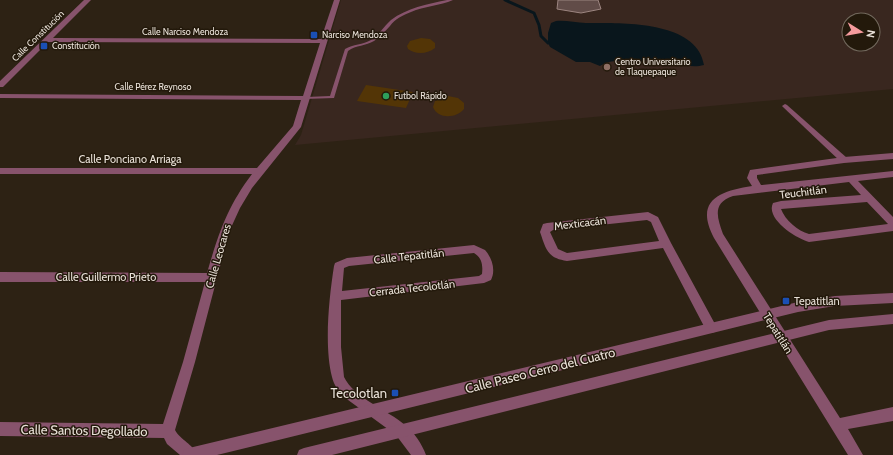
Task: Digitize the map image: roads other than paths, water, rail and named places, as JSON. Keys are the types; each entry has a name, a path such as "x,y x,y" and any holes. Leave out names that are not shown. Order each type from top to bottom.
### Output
{"street":[{"name":"Calle Constitución","path":"0,85 88,0"},
{"name":"Calle Leocares","path":"168,431 224,232 231,213 240,197 259,171 287,141 297,127 337,0"},
{"name":"Calle Narciso Mendoza","path":"46,40 324,41"},
{"name":"Calle Pérez Reynoso","path":"0,96 306,98"},
{"path":"784,106 844,160"},
{"path":"893,156 844,160 753,172 752,178 758,189 893,174"},
{"name":"Calle Ponciano Arriaga","path":"0,171 259,171"},
{"path":"851,179 893,223"},
{"name":"Tepatitlán","path":"758,189 730,194 720,198 714,206 713,219 718,235 766,314 856,455"},
{"name":"Teuchitlán","path":"869,198 781,205 776,206 776,211 795,233 801,237 809,238 893,227"},
{"name":"Mexticacán","path":"666,244 567,257 559,256 553,253 545,232 547,227 553,226 648,216 654,220 711,328"},
{"name":"Calle Tepatitlán","path":"336,296 339,266 347,262 474,249 480,250 485,255 488,272 487,277"},
{"name":"Calle Guillermo Prieto","path":"0,277 211,278"},
{"name":"Cerrada Tecolotlán","path":"336,296 480,280 487,277"},
{"path":"336,296 334,358 341,385 372,411 402,430 419,455"},
{"name":"Calle Paseo Cerro del Cuatro","path":"189,455 766,314 835,301 893,298"},
{"path":"305,455 829,325 893,319"},
{"path":"836,425 893,414"},
{"name":"Calle Santos Degollado","path":"0,429 168,431"},
{"path":"168,431 172,439 189,455"}],"lane":[{"path":"306,98 332,97 346,50 348,48 373,41 391,22 415,8 450,0"}],"waterway":[{"path":"505,0 534,13 539,25 541,36 548,43"}],"place":[{"name":"Narciso Mendoza","path":"314,35"},
{"name":"Constitución","path":"44,46"},
{"name":"Centro Universitario de Tlaquepaque","path":"607,67"},
{"name":"Futbol Rápido","path":"386,96"},
{"name":"Tepatitlan","path":"786,301"},
{"name":"Tecolotlan","path":"395,393"}]}
